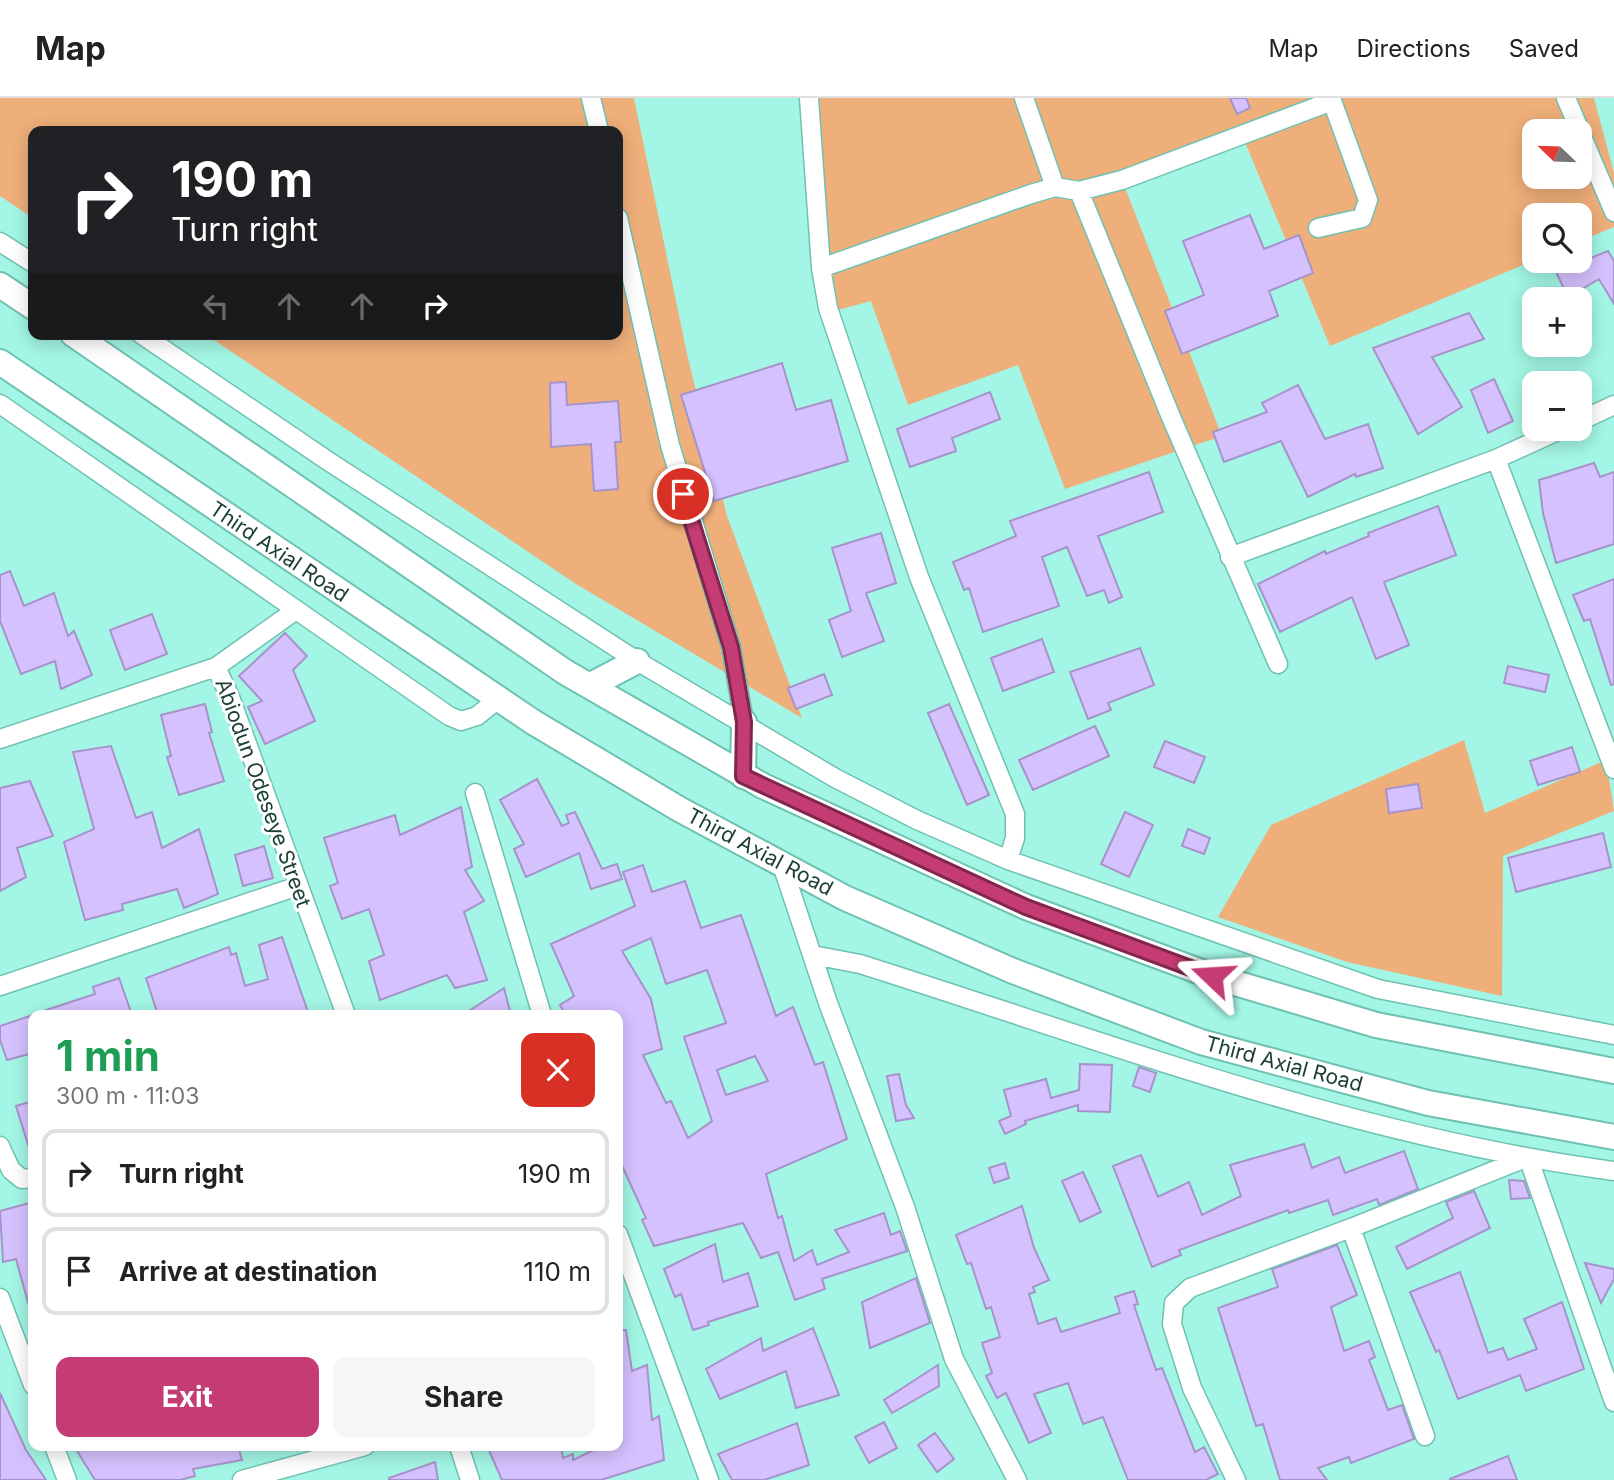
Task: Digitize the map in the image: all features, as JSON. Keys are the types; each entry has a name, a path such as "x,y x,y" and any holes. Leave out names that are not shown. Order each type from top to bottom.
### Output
{"highway":[{"path":"0,285 28,304"},
{"path":"82,340 589,686 743,776 1026,907 1212,976 1376,1025 1614,1071"},
{"name":"Third Axial Road","path":"0,362 498,699 679,809 845,898 1013,971 1201,1042 1428,1103 1614,1137"},
{"path":"589,686 637,661"},
{"path":"743,776 744,722"}],"street":[{"path":"591,98 598,126"},
{"path":"808,98 821,268 828,308 919,577 1015,814 1015,838 1008,860"},
{"path":"1024,98 1055,187"},
{"path":"1566,98 1575,119"},
{"path":"821,268 1055,187 1079,191 1122,180 1332,99 1368,200 1363,218 1318,228"},
{"path":"1592,160 1614,212"},
{"path":"1079,191 1230,557 1278,664"},
{"path":"623,240 670,444 731,647 744,722"},
{"path":"0,242 28,260"},
{"path":"150,340 328,461 637,661 835,778 917,820 1008,860 1378,989 1614,1035"},
{"path":"0,404 461,721 477,716 498,699"},
{"path":"1592,415 1614,405"},
{"path":"1230,557 1496,458 1535,441"},
{"path":"1496,458 1614,769"},
{"path":"216,667 296,610"},
{"name":"Abiodun Odeseye Street","path":"0,739 216,667 344,1010"},
{"path":"475,793 540,1010"},
{"path":"782,865 905,1207 954,1359 1017,1480"},
{"path":"0,986 298,886"},
{"path":"813,955 860,964 1299,1102 1526,1159 1614,1171"},
{"path":"0,1146 10,1170 22,1179 28,1178"},
{"path":"1236,1480 1192,1388 1172,1324 1174,1303 1190,1288 1526,1159"},
{"path":"1526,1159 1614,1402"},
{"path":"1352,1228 1425,1436"},
{"path":"623,1248 709,1480"},
{"path":"0,1298 27,1347"},
{"path":"56,1451 67,1480"},
{"path":"242,1480 347,1451"},
{"path":"461,1451 470,1480"}],"shaded area":[{"path":"0,98 634,98 687,354 727,516 802,718 576,584 214,340 623,340 623,126 28,126 28,215 0,196"},
{"path":"811,98 1594,98 1614,173 1614,227 1592,236 1592,203 1522,203 1522,265 1330,346 1242,135 1122,180 1222,436 1065,489 1018,365 908,405 871,301 838,310 813,138"},
{"path":"1464,740 1485,813 1606,760 1614,811 1503,856 1502,996 1347,962 1218,917 1271,825"}],"building":[{"path":"1230,98 1246,98 1250,108 1237,114"},
{"path":"1250,215 1264,249 1299,235 1313,273 1269,291 1278,316 1182,354 1165,311 1204,295 1183,241"},
{"path":"1608,251 1614,261 1614,304 1599,279 1585,287 1563,287 1556,273 1592,273 1592,257"},
{"path":"1469,313 1484,339 1432,357 1462,407 1418,434 1373,348"},
{"path":"782,363 796,410 831,400 848,461 714,501 681,395"},
{"path":"1494,379 1513,421 1488,433 1471,390"},
{"path":"566,382 567,405 618,401 621,442 615,442 618,489 594,491 591,444 551,447 550,383"},
{"path":"1298,385 1325,439 1368,424 1383,468 1356,477 1355,474 1308,497 1281,441 1224,462 1213,432 1267,412 1262,403"},
{"path":"990,392 1000,419 952,438 956,451 910,467 897,429"},
{"path":"1594,463 1600,477 1614,472 1614,544 1556,563 1543,513 1539,480"},
{"path":"1149,472 1163,512 1098,536 1122,597 1109,603 1104,590 1087,596 1067,547 1042,557 1059,606 983,632 969,588 964,590 953,562 1016,536 1010,521"},
{"path":"1438,506 1456,555 1384,582 1409,645 1376,659 1352,597 1280,632 1258,584 1325,551 1326,554 1369,536 1368,533"},
{"path":"881,533 896,583 866,593 884,641 842,657 829,620 851,611 832,548"},
{"path":"10,571 24,606 54,593 68,636 74,631 92,675 61,689 55,661 21,674 0,621 0,575"},
{"path":"1614,579 1614,684 1611,685 1590,619 1584,621 1573,595"},
{"path":"152,614 167,654 125,670 110,630"},
{"path":"285,633 307,656 293,670 315,721 265,744 248,707 262,701 239,676"},
{"path":"1042,639 1054,672 1003,691 991,658"},
{"path":"1140,648 1154,685 1108,703 1111,710 1088,719 1070,672"},
{"path":"1508,666 1549,675 1545,692 1504,683"},
{"path":"824,674 832,695 796,709 788,688"},
{"path":"205,704 212,732 209,733 224,781 179,795 167,757 171,756 161,715"},
{"path":"949,704 989,795 967,805 928,713"},
{"path":"1095,726 1109,756 1033,790 1019,760"},
{"path":"1165,741 1205,757 1194,783 1154,767"},
{"path":"111,746 136,818 152,812 162,848 199,829 218,894 184,908 177,889 122,904 123,910 85,920 64,842 94,829 73,752"},
{"path":"1572,747 1580,772 1538,785 1530,761"},
{"path":"537,779 562,826 569,823 566,815 575,812 602,869 617,864 622,879 591,889 579,853 526,877 514,849 524,844 500,800"},
{"path":"30,781 53,836 17,848 26,877 0,891 0,788"},
{"path":"1418,784 1422,808 1389,813 1386,789"},
{"path":"461,807 472,867 465,870 484,901 464,912 487,980 455,988 447,975 380,1000 369,961 384,955 369,909 342,919 330,886 338,883 324,838 395,815 400,835"},
{"path":"1125,812 1153,825 1129,877 1101,864"},
{"path":"1188,829 1210,838 1204,854 1182,846"},
{"path":"1603,833 1611,867 1516,892 1508,858"},
{"path":"264,846 273,878 243,886 235,855"},
{"path":"643,865 652,892 685,881 701,928 741,915 776,1016 793,1007 815,1065 823,1062 847,1139 766,1174 778,1218 782,1216 794,1261 812,1250 817,1265 849,1252 835,1230 884,1213 891,1235 900,1231 907,1251 822,1279 825,1289 795,1300 778,1252 761,1258 743,1223 654,1246 642,1220 646,1218 623,1168 623,1010 563,1010 560,1005 574,996 551,944 635,906 623,872","holes":["651,938 666,984 707,970 726,1023 684,1037 712,1121 688,1138 671,1101 666,1103 643,1055 662,1049 651,999 622,951","755,1056 768,1081 726,1095 717,1070"]},
{"path":"282,937 307,1010 156,1010 146,978 229,947 231,955 236,953 245,986 268,979 259,945"},
{"path":"119,978 130,1010 46,1010 95,994 93,987"},
{"path":"504,988 510,1010 471,1010"},
{"path":"28,1017 28,1054 7,1060 0,1040 0,1026"},
{"path":"1080,1064 1112,1065 1110,1112 1078,1111 1078,1105 1025,1121 1026,1124 1005,1134 999,1121 1011,1116 1004,1090 1046,1079 1051,1098 1079,1090"},
{"path":"1139,1067 1156,1073 1150,1092 1133,1086"},
{"path":"899,1074 906,1105 914,1118 896,1121 887,1076"},
{"path":"28,1102 28,1145 16,1106"},
{"path":"1304,1144 1312,1168 1339,1157 1345,1173 1404,1151 1418,1189 1379,1205 1377,1199 1333,1215 1328,1200 1289,1213 1288,1210 1179,1250 1181,1255 1152,1267 1113,1166 1141,1155 1158,1197 1189,1182 1202,1215 1241,1196 1230,1165"},
{"path":"1005,1163 1009,1178 994,1183 989,1168"},
{"path":"1083,1172 1101,1212 1080,1222 1062,1181"},
{"path":"1509,1180 1524,1181 1530,1198 1511,1199"},
{"path":"1474,1191 1490,1228 1407,1269 1396,1247 1453,1218 1446,1202"},
{"path":"28,1203 28,1302 16,1259 3,1262 0,1211"},
{"path":"1022,1206 1034,1248 1049,1280 1033,1287 1035,1292 1029,1294 1038,1324 1056,1318 1061,1332 1120,1313 1115,1297 1134,1291 1138,1304 1134,1305 1156,1370 1162,1368 1195,1452 1204,1447 1218,1474 1206,1480 1128,1480 1103,1417 1083,1424 1068,1383 1034,1394 1051,1433 1029,1443 1006,1393 997,1398 986,1376 992,1373 982,1343 1000,1337 991,1307 986,1309 971,1263 967,1264 956,1235"},
{"path":"715,1244 723,1282 748,1273 758,1306 708,1322 709,1325 693,1330 681,1294 675,1297 664,1269"},
{"path":"1337,1245 1357,1295 1331,1307 1344,1351 1369,1341 1375,1357 1369,1360 1388,1410 1402,1405 1414,1439 1351,1463 1349,1457 1318,1468 1327,1480 1280,1480 1263,1424 1256,1426 1218,1308 1278,1287 1272,1269"},
{"path":"1585,1263 1614,1269 1614,1279 1601,1303"},
{"path":"1460,1272 1488,1353 1503,1348 1508,1360 1537,1349 1524,1319 1562,1302 1584,1369 1526,1391 1520,1375 1458,1399 1439,1350 1436,1352 1410,1292"},
{"path":"916,1278 930,1323 870,1348 862,1302"},
{"path":"813,1328 839,1395 796,1408 786,1371 720,1399 706,1369 761,1338 763,1351"},
{"path":"623,1330 626,1330 632,1371 647,1365 652,1420 659,1416 664,1460 601,1480 502,1480 489,1451 562,1451 563,1458 573,1454 573,1460 592,1451 623,1451"},
{"path":"938,1365 939,1386 892,1413 884,1400"},
{"path":"0,1393 26,1450 46,1480 0,1480"},
{"path":"884,1422 897,1448 869,1463 855,1437"},
{"path":"797,1423 809,1465 764,1480 732,1480 718,1454"},
{"path":"935,1433 954,1459 937,1472 918,1445"},
{"path":"77,1451 239,1451 242,1460 193,1469 195,1476 180,1480 95,1480"},
{"path":"1508,1456 1517,1480 1450,1480 1450,1479"},
{"path":"435,1462 438,1480 389,1480 389,1478"}],"route":[{"path":"683,494 731,647 744,722 743,776 1026,907 1212,976"}]}
